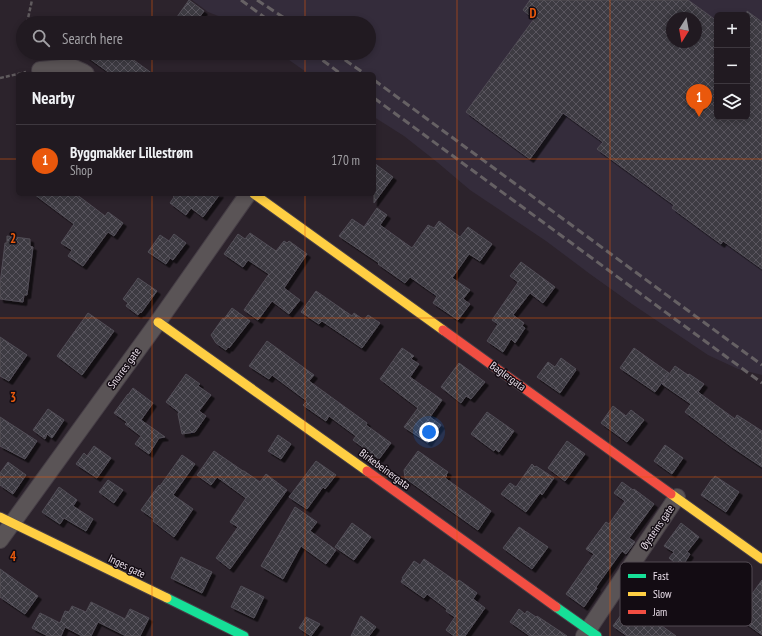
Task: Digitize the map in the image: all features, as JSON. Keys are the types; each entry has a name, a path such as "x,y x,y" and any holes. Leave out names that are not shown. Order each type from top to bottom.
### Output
{"street":[{"path":"40,70 72,67 84,72"},
{"name":"Snorres gate","path":"0,540 6,520 158,322 247,196"},
{"name":"Baglergata","path":"257,196 762,559"},
{"name":"Birkebeinergata","path":"158,322 590,634"},
{"name":"Øysteins gate","path":"635,562 676,497"},
{"name":"Inges gate","path":"6,520 244,636"},
{"name":"Øysteins gate","path":"590,634 620,586"}],"path":[{"path":"29,16 32,0"},
{"path":"0,78 16,74"}],"shaded area":[{"path":"192,0 762,0 762,375 738,369 708,355 632,304 546,241 470,190 404,136 376,118 376,72 306,72 289,60 376,60 376,16 218,16 208,12"}],"building":[{"path":"189,0 204,11 200,16 178,16"},
{"path":"530,0 688,0 714,19 714,120 750,120 750,13 762,22 762,269 723,241 721,244 672,208 674,205 597,149 603,142 563,113 530,159 466,112 534,19 523,10"},
{"path":"92,60 134,60 150,72 108,72"},
{"path":"376,164 393,177 374,203 374,196 376,196"},
{"path":"37,196 79,196 105,216 108,212 123,223 114,236 108,232 83,266 68,256 72,250 61,243 74,224"},
{"path":"173,196 219,196 203,217 191,208 186,215 170,203 174,197"},
{"path":"377,208 387,215 380,225 412,248 428,225 434,228 439,221 460,237 468,227 492,244 480,261 469,254 452,278 470,290 463,299 470,304 458,320 433,303 437,296 410,277 405,283 378,264 379,263 339,236 352,219 364,227"},
{"path":"250,233 276,251 284,241 287,243 289,241 307,254 284,288 300,300 289,314 272,301 258,320 244,310 269,274 248,260 243,267 224,254 238,234 245,239"},
{"path":"174,234 186,243 173,260 170,258 166,264 148,252 160,235 169,241"},
{"path":"7,236 30,239 30,246 33,247 27,295 24,295 23,302 0,299 0,284"},
{"path":"521,262 555,287 543,303 530,293 513,315 524,323 522,326 525,328 515,343 511,339 503,352 487,341 498,324 492,320 518,282 510,276"},
{"path":"138,278 157,291 138,315 126,306 128,303 123,299"},
{"path":"316,291 352,316 354,313 364,320 368,315 380,323 362,348 322,321 319,324 301,312"},
{"path":"232,308 250,321 226,350 216,343 211,335"},
{"path":"88,313 114,331 82,375 57,356"},
{"path":"0,337 27,355 9,381 0,376"},
{"path":"267,341 314,375 309,381 367,423 366,425 391,443 379,459 353,440 356,436 329,416 326,421 303,405 307,401 272,375 269,379 249,366"},
{"path":"402,348 414,356 411,359 419,364 410,377 442,400 430,417 441,425 428,443 404,427 418,408 380,379"},
{"path":"634,348 669,373 655,392 620,368"},
{"path":"561,358 576,370 560,393 537,377 548,362 555,367"},
{"path":"459,363 485,382 471,399 466,396 461,403 441,387"},
{"path":"675,366 704,384 698,392 735,419 737,415 762,431 762,467 685,412 691,404 662,384"},
{"path":"186,374 200,384 198,386 211,395 199,411 206,416 195,432 182,434 178,414 179,412 166,402"},
{"path":"133,388 153,403 141,420 165,437 159,438 149,454 135,444 141,436 125,424 127,422 114,413"},
{"path":"613,406 626,416 631,410 644,420 627,442 601,423"},
{"path":"48,409 64,420 52,438 47,434 45,439 33,430"},
{"path":"487,412 514,431 499,452 495,449 494,451 471,434"},
{"path":"0,417 37,441 25,459 0,446"},
{"path":"278,435 291,444 281,459 268,451"},
{"path":"567,441 585,454 565,481 548,468"},
{"path":"665,445 683,458 672,474 654,461"},
{"path":"94,446 111,458 97,478 76,464 84,453 87,456"},
{"path":"214,451 260,482 266,474 287,490 230,569 216,558 238,527 230,522 246,498 217,477 211,485 197,475"},
{"path":"418,451 448,472 445,478 491,511 478,530 405,478 404,470"},
{"path":"182,455 195,464 173,495 193,509 174,537 153,521 154,519 141,510"},
{"path":"316,461 336,475 325,489 323,487 307,509 289,497"},
{"path":"8,462 26,475 13,494 0,485 0,473"},
{"path":"532,464 554,478 542,495 540,493 526,512 501,494 510,483 516,487"},
{"path":"715,476 739,492 726,512 701,495"},
{"path":"108,480 123,490 114,503 99,492"},
{"path":"622,482 654,504 629,538 635,542 626,554 622,551 596,587 597,588 584,607 566,594 594,554 586,549 606,522 609,524 625,501 614,493"},
{"path":"59,487 77,500 73,506 93,519 86,531 64,518 60,524 42,512"},
{"path":"295,507 317,522 310,531 336,550 326,564 301,546 283,579 261,566"},
{"path":"352,523 371,537 354,560 335,547"},
{"path":"681,523 699,537 687,552 690,554 685,562 674,562 669,558 674,552 664,546"},
{"path":"519,527 548,547 532,569 503,548"},
{"path":"181,557 212,572 202,593 171,578"},
{"path":"424,559 457,582 459,580 477,593 473,599 485,608 465,636 454,636 446,630 455,617 446,611 447,609 427,594 424,598 401,582 402,578 414,561 420,565"},
{"path":"0,569 38,596 25,614 0,597"},
{"path":"762,580 762,635 750,626 752,626 752,594"},
{"path":"241,586 264,597 254,618 231,607"},
{"path":"91,602 125,619 130,609 149,618 140,636 126,636 98,622 91,636 82,636 65,627 61,636 48,636 32,628 40,613 60,623 65,611 69,612 72,606 86,612"},
{"path":"519,609 525,614 527,611 536,617 537,616 567,636 530,636 510,622"},
{"path":"361,616 376,627 369,636 351,636"},
{"path":"620,616 620,626 662,626 676,636 627,636 613,626"},
{"path":"306,617 320,624 311,636 299,628"}],"railway":[{"path":"241,0 263,16"},
{"path":"257,0 281,16"},
{"path":"322,60 338,72"},
{"path":"345,60 362,72"},
{"path":"376,81 762,365"},
{"path":"376,99 762,383"}],"traffic: fast":[{"path":"167,598 244,636"},
{"path":"556,607 597,636"}],"traffic: slow":[{"path":"257,196 443,330"},
{"path":"158,322 367,471"},
{"path":"671,494 762,559"},
{"path":"0,517 167,598"}],"traffic: jam":[{"path":"443,330 671,494"},
{"path":"367,471 556,607"}],"place":[{"name":"Byggmakker Lillestrøm","path":"699,117"}]}
